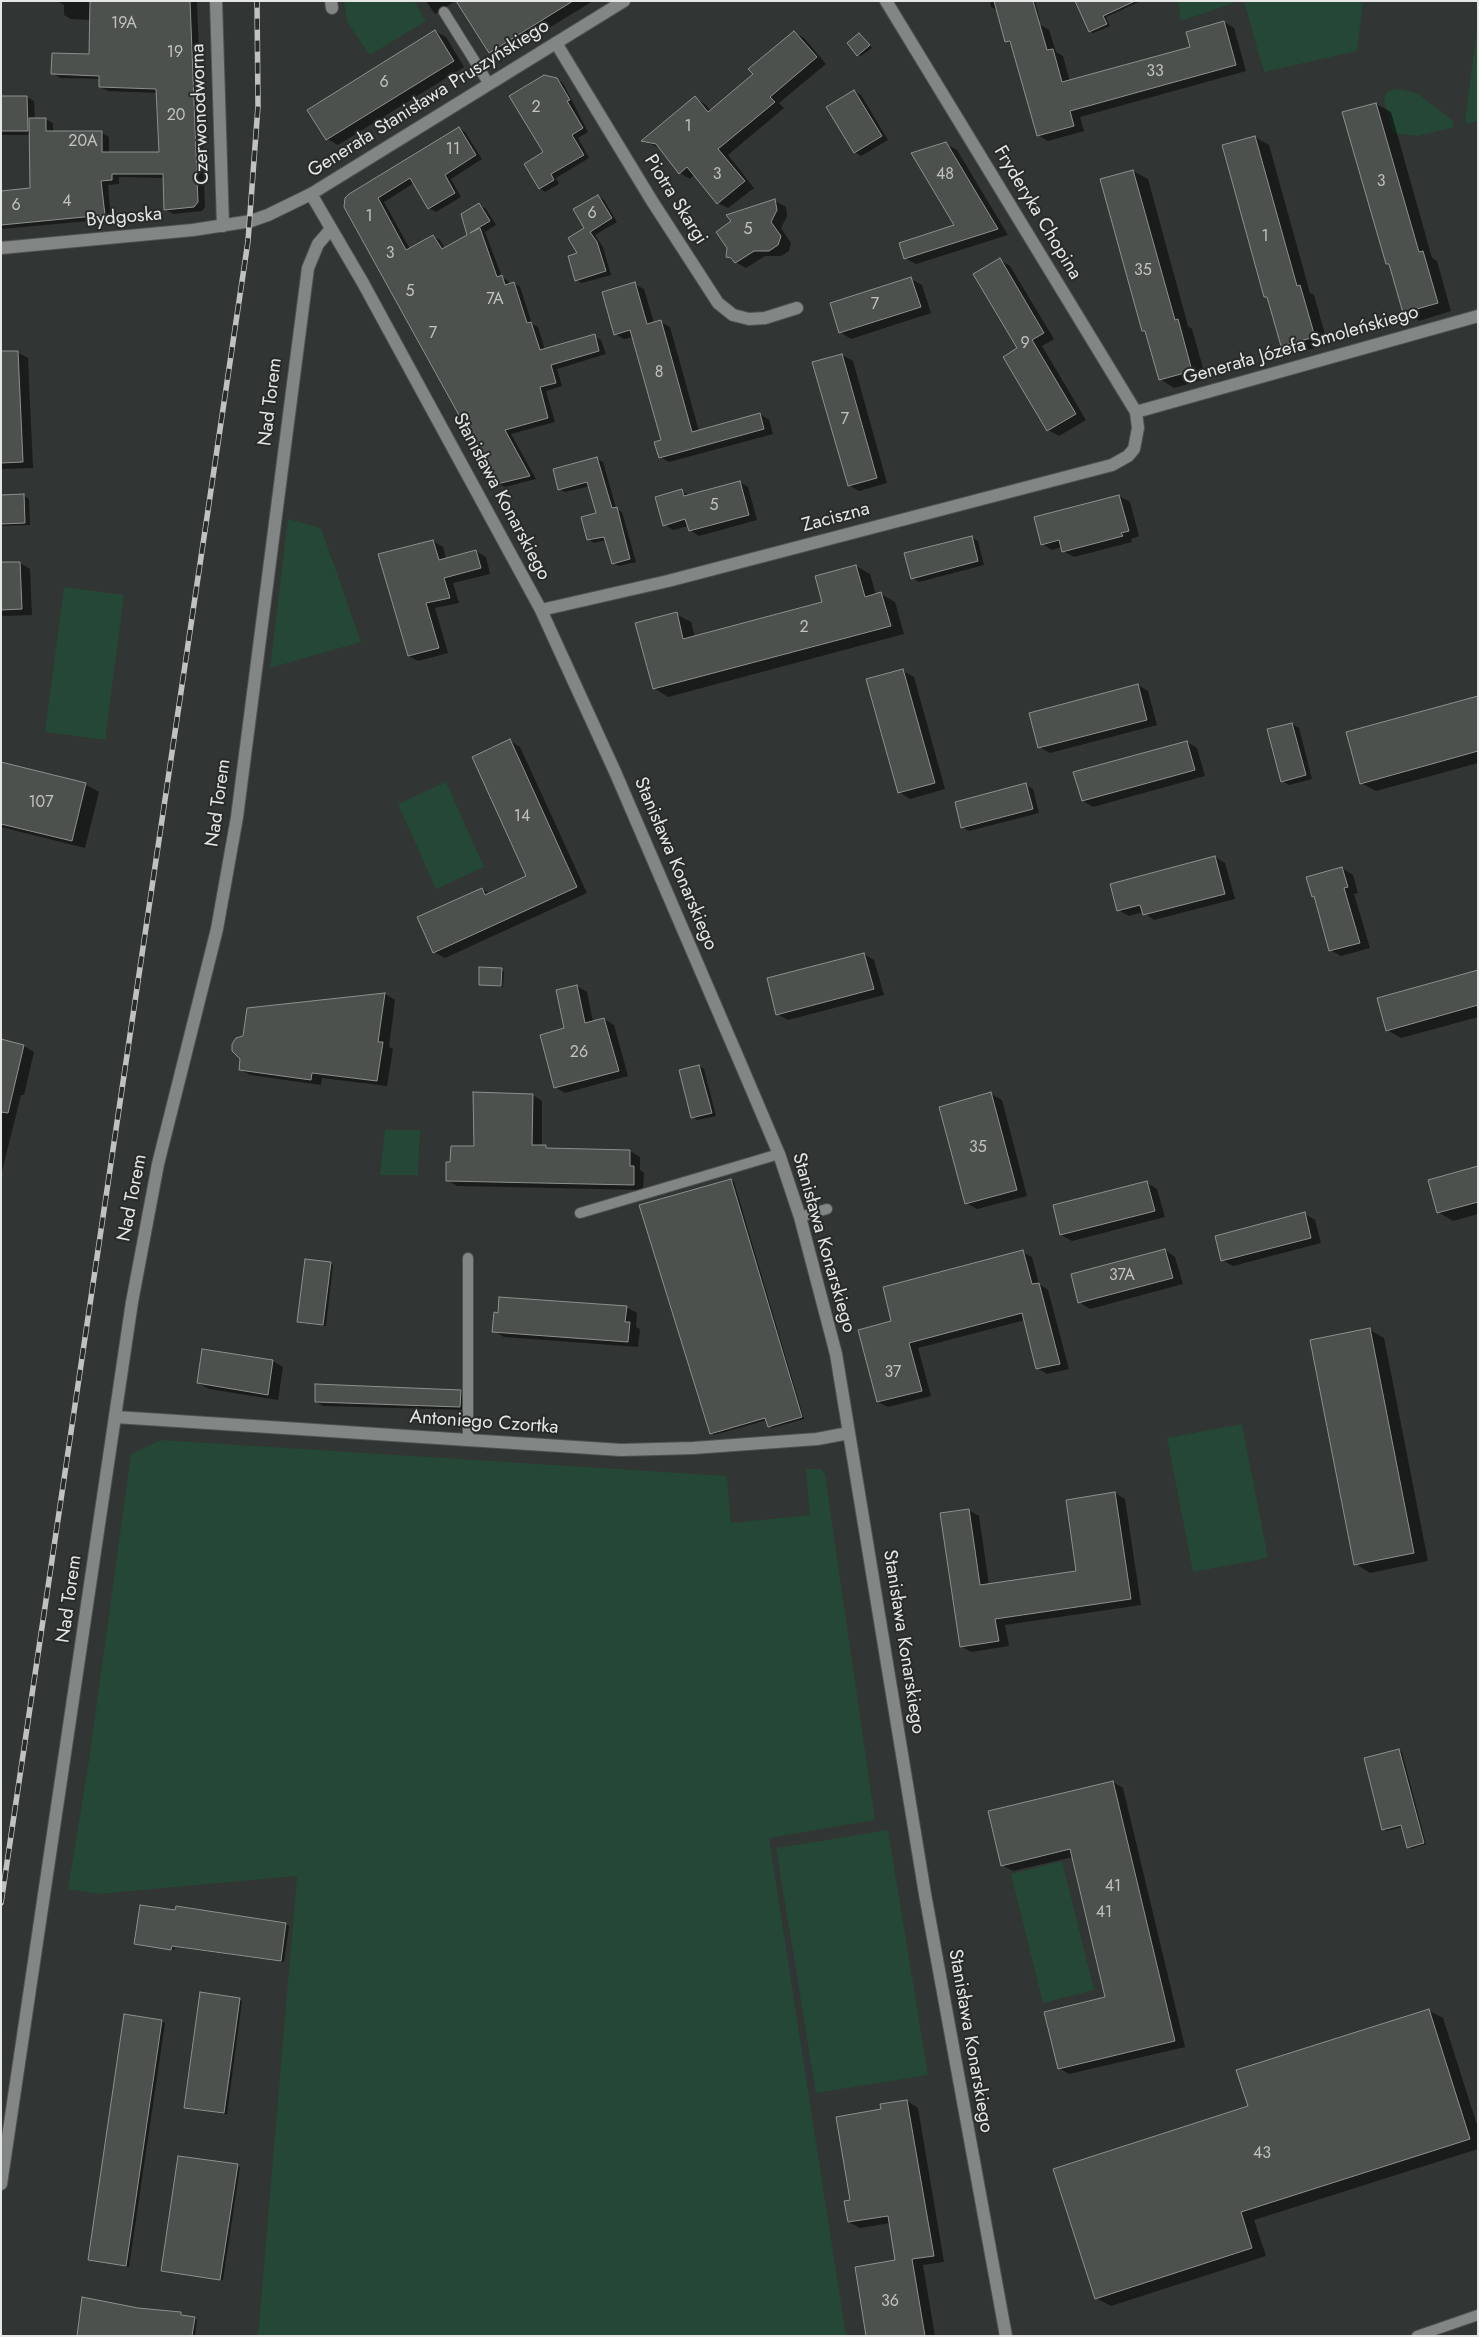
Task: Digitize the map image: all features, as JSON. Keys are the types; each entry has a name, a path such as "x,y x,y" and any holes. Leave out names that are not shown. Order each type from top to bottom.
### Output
{"street":[{"name":"Czerwonodworna","path":"216,1 223,226"},
{"name":"Generała Stanisława Pruszyńskiego","path":"251,221 311,194 624,1"},
{"name":"Fryderyka Chopina","path":"886,1 1136,412"},
{"name":"Piotra Skargi","path":"556,43 652,201 718,303 733,315 749,319 765,318 798,308"},
{"name":"Stanisława Konarskiego","path":"311,194 423,392 541,610 616,774 779,1154 800,1217 836,1354 926,1904 1006,2336"},
{"name":"Bydgoska","path":"1,248 223,226 251,221"},
{"name":"Nad Torem","path":"1,2184 132,1302 158,1164 218,929 237,817 308,268 318,244 331,229"},
{"name":"Generała Józefa Smoleńskiego","path":"1136,412 1478,316"},
{"name":"Zaciszna","path":"541,610 668,582 1112,465 1128,456 1134,449 1138,428 1136,412"},
{"name":"Antoniego Czortka","path":"116,1417 621,1450 721,1446 817,1439 849,1434"}],"lane":[{"path":"444,12 489,84"},
{"path":"580,1213 779,1154"},
{"path":"800,1217 826,1209"},
{"path":"468,1258 468,1441"},
{"path":"1417,2336 1478,2315"}],"green space":[{"path":"344,1 414,1 426,21 370,55 347,22"},
{"path":"1179,1 1233,1 1234,3 1184,20 1180,19"},
{"path":"1244,1 1363,1 1357,51 1264,72"},
{"path":"1478,21 1478,121 1467,124 1465,122"},
{"path":"1397,89 1417,93 1452,120 1454,127 1418,136 1393,133 1384,99 1386,92"},
{"path":"288,519 321,528 361,642 270,668"},
{"path":"64,587 124,595 105,740 45,732"},
{"path":"446,782 484,867 436,889 398,804"},
{"path":"385,1130 420,1130 418,1175 380,1175"},
{"path":"1242,1424 1268,1558 1193,1572 1167,1438"},
{"path":"161,1440 727,1476 731,1523 810,1515 806,1469 821,1469 825,1474 875,1820 769,1838 846,2336 258,2336 297,1876 99,1894 68,1889 89,1760 131,1454"},
{"path":"888,1830 928,2075 816,2093 776,1848"},
{"path":"1062,1861 1094,1990 1043,2003 1011,1874"}],"building":[{"path":"90,1 190,1 198,202 194,207 164,210 163,174 112,174 112,180 101,181 105,215 1,225 1,191 30,188 29,118 46,118 46,131 102,131 102,152 159,152 156,89 99,87 99,76 51,74 52,53 89,54"},
{"path":"456,1 573,1 489,53"},
{"path":"994,1 1033,1 1047,50 1053,49 1062,82 1190,47 1186,32 1224,21 1236,65 1070,111 1074,126 1037,136 1010,41 1005,42"},
{"path":"1075,1 1135,1 1103,16 1107,24 1089,32"},
{"path":"435,30 454,61 326,140 307,110"},
{"path":"794,31 817,57 770,97 775,102 718,149 745,181 717,204 687,167 679,174 656,144 641,141 695,96 708,112 753,74 748,69"},
{"path":"859,33 870,45 857,56 847,43"},
{"path":"544,75 557,78 570,100 567,101 583,128 572,135 584,155 551,174 554,180 539,189 524,164 543,152 509,96"},
{"path":"854,90 882,136 854,153 826,107"},
{"path":"1,96 27,96 28,131 1,131"},
{"path":"1376,103 1419,252 1423,251 1438,303 1403,313 1389,264 1386,264 1342,112"},
{"path":"459,127 476,155 445,175 455,193 428,209 410,178 378,198 406,250 433,235 442,249 467,235 461,214 479,203 490,221 470,233 480,228 497,277 502,275 505,285 514,282 527,323 531,322 540,350 595,334 599,351 551,365 556,383 540,387 548,418 505,430 530,476 497,484 344,207 345,198 349,194"},
{"path":"1255,136 1297,286 1300,285 1315,337 1281,346 1267,297 1264,297 1222,145"},
{"path":"946,142 998,229 904,259 899,243 954,225 911,153"},
{"path":"1133,170 1175,320 1178,319 1192,371 1159,380 1145,331 1142,331 1100,179"},
{"path":"598,195 612,218 590,232 597,242 606,271 575,281 568,256 577,253 568,238 584,228 573,209"},
{"path":"775,199 777,210 771,222 781,236 778,245 769,251 754,251 735,263 731,258 726,257 727,248 716,232 731,221 726,215"},
{"path":"1000,258 1044,333 1032,340 1076,414 1047,431 1003,357 1017,348 973,274"},
{"path":"911,277 921,307 839,333 830,303"},
{"path":"635,282 647,324 661,320 692,432 760,413 764,429 659,458 654,442 661,440 630,330 614,335 602,292"},
{"path":"1,351 18,351 23,462 1,463"},
{"path":"842,354 877,478 848,486 812,362"},
{"path":"597,457 612,508 617,507 630,559 612,564 604,537 587,540 581,517 596,513 587,482 558,490 553,469"},
{"path":"740,481 749,515 689,531 685,519 663,526 655,497 682,489 684,496"},
{"path":"24,494 25,523 1,524 1,495"},
{"path":"1119,495 1129,531 1121,533 1123,536 1062,552 1059,540 1041,545 1034,517"},
{"path":"972,536 978,561 911,579 904,553"},
{"path":"433,540 439,560 476,550 481,568 444,578 450,598 426,603 439,648 408,656 378,554"},
{"path":"1,562 20,562 22,609 1,610"},
{"path":"856,565 865,597 881,592 891,626 653,689 635,623 677,612 683,639 822,602 815,576"},
{"path":"903,669 935,783 898,793 866,679"},
{"path":"1138,684 1147,720 1038,748 1029,713"},
{"path":"1478,696 1478,751 1360,784 1346,732"},
{"path":"1292,723 1306,775 1281,782 1267,729"},
{"path":"510,739 577,887 433,953 417,917 482,888 485,895 526,876 472,757"},
{"path":"1187,741 1195,770 1082,801 1073,772"},
{"path":"1,762 86,783 72,841 1,824"},
{"path":"1026,783 1033,809 961,828 955,802"},
{"path":"1215,856 1225,894 1143,915 1140,905 1117,911 1110,884"},
{"path":"1342,867 1348,887 1344,888 1360,943 1329,951 1314,896 1312,897 1306,877"},
{"path":"864,953 874,989 776,1015 767,978"},
{"path":"479,967 502,968 501,986 479,985"},
{"path":"1478,970 1478,1005 1386,1031 1377,998"},
{"path":"577,985 585,1023 604,1018 619,1071 554,1088 540,1035 564,1028 556,990"},
{"path":"385,993 378,1042 383,1042 377,1081 312,1073 311,1080 239,1070 240,1059 232,1051 232,1044 236,1038 243,1036 247,1008"},
{"path":"1,1039 24,1045 8,1113 1,1112"},
{"path":"699,1065 712,1113 691,1118 679,1070"},
{"path":"473,1092 533,1094 532,1145 546,1145 546,1148 630,1150 630,1166 634,1166 634,1185 446,1181 446,1162 450,1162 451,1146 474,1146"},
{"path":"991,1092 1017,1190 965,1204 939,1107"},
{"path":"1478,1166 1478,1202 1437,1213 1428,1180"},
{"path":"731,1179 802,1417 768,1427 765,1418 710,1434 639,1205"},
{"path":"1147,1181 1155,1211 1060,1235 1053,1205"},
{"path":"1305,1212 1311,1238 1221,1261 1215,1236"},
{"path":"1165,1249 1173,1278 1078,1303 1071,1274"},
{"path":"1023,1250 1032,1284 1039,1283 1060,1364 1036,1369 1022,1313 909,1343 922,1391 877,1402 858,1330 891,1321 883,1287"},
{"path":"305,1259 331,1262 323,1325 297,1322"},
{"path":"499,1297 627,1306 625,1322 630,1322 628,1342 492,1332 494,1312 498,1313"},
{"path":"1370,1328 1414,1553 1354,1565 1310,1340"},
{"path":"202,1349 273,1360 268,1395 197,1383"},
{"path":"315,1384 461,1390 460,1407 315,1402"},
{"path":"1115,1492 1131,1599 995,1619 999,1641 960,1647 940,1513 969,1509 980,1585 1076,1571 1066,1500"},
{"path":"1399,1749 1424,1843 1407,1848 1401,1825 1382,1830 1364,1758"},
{"path":"1113,1781 1175,2041 1058,2069 1044,2012 1105,1997 1070,1849 1001,1866 988,1811"},
{"path":"140,1905 175,1910 176,1906 286,1923 281,1961 172,1946 171,1950 134,1944"},
{"path":"200,1992 240,1998 224,2113 184,2108"},
{"path":"1429,2009 1470,2139 1241,2212 1252,2248 1095,2299 1053,2169 1248,2106 1236,2070"},
{"path":"124,2014 162,2020 126,2266 88,2260"},
{"path":"907,2100 934,2256 912,2259 925,2336 866,2336 855,2267 895,2260 888,2216 848,2222 844,2201 850,2200 836,2117 881,2109 880,2104"},
{"path":"178,2156 238,2164 220,2280 161,2271"},
{"path":"82,2297 138,2308 181,2312 181,2315 195,2317 192,2336 77,2336"}],"railway":[{"path":"1,1903 248,241 258,106 257,1"}]}
